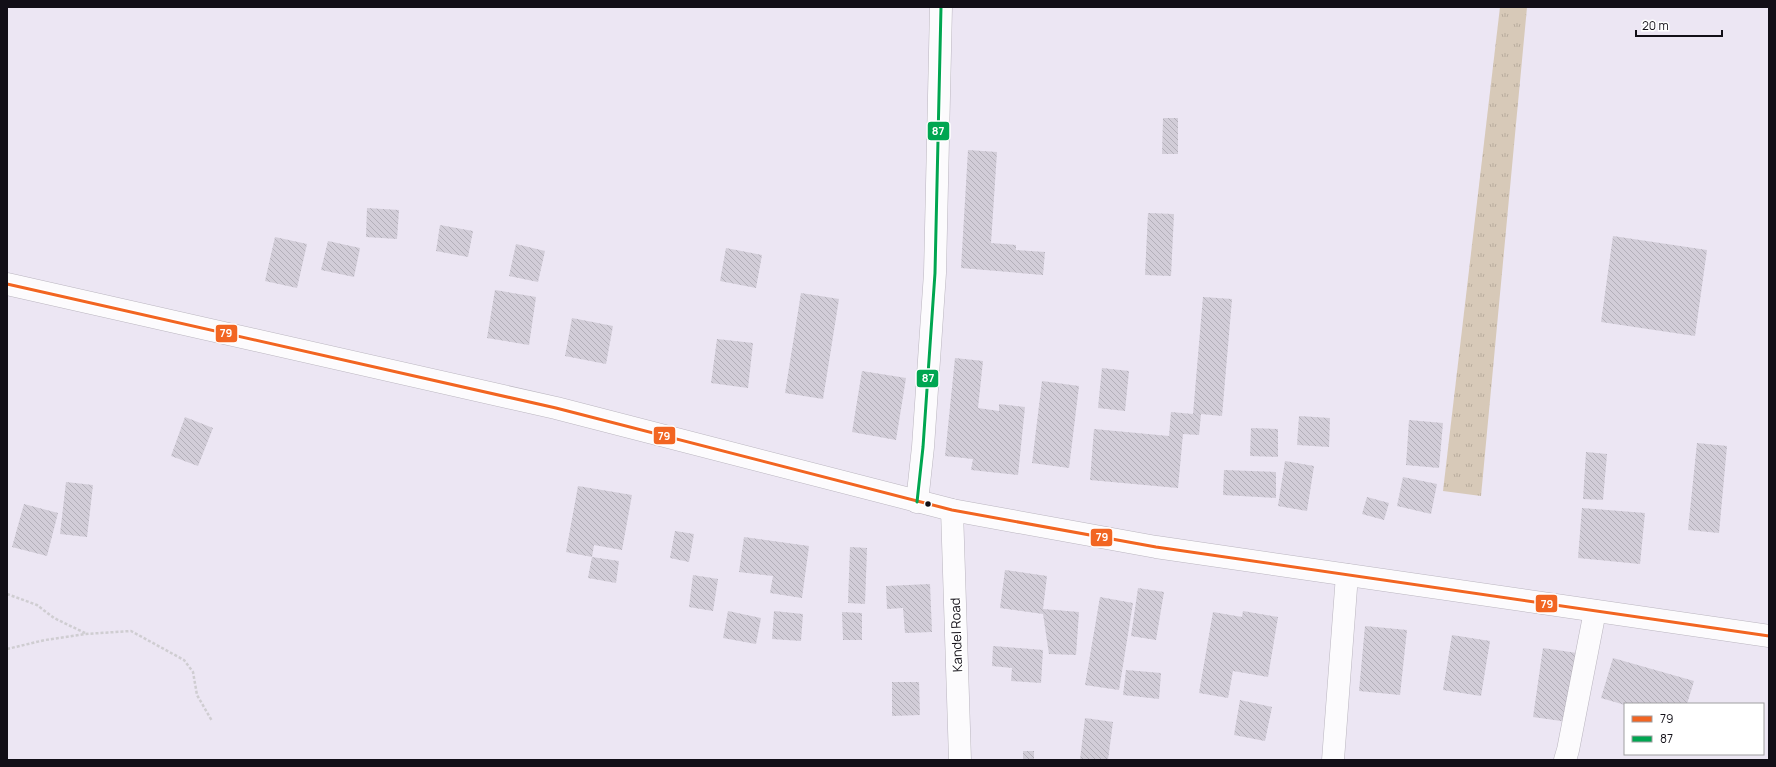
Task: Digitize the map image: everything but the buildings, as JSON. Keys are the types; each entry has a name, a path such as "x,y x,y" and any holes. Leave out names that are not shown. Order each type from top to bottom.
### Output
{"main road":[{"path":"917,502 923,448 935,273 941,7"},
{"path":"7,284 556,408 952,510 1156,547 1769,636"},
{"name":"Kandel Road","path":"952,510 960,760"},
{"path":"1333,760 1347,575"},
{"path":"1564,760 1568,750 1595,611"}],"path":[{"path":"7,594 37,605 54,618 86,634"},
{"path":"7,649 46,640 86,634 131,631 184,660 193,672 197,695 212,721"}],"green space":[{"path":"1500,7 1527,7 1481,496 1443,491"}],"transit line":[{"name":"87","path":"917,502 923,447 935,273 941,7"},
{"name":"79","path":"7,284 556,408 952,510 1156,547 1769,636"}]}
